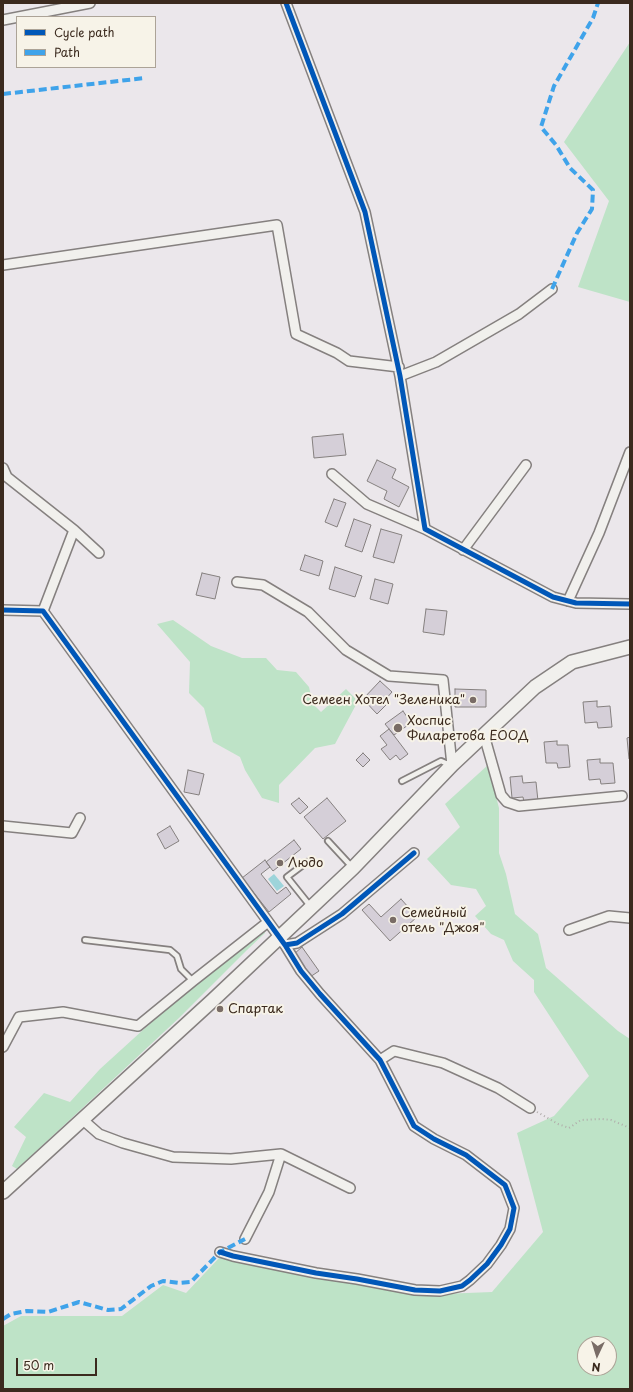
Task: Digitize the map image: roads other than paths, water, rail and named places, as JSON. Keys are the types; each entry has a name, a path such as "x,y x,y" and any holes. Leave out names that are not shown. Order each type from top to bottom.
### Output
{"main road":[{"path":"3,1192 282,941 311,907 353,868 452,766 535,687 572,662 630,647"}],"street":[{"path":"23,16 90,3"},
{"path":"286,3 365,212 399,372 425,529"},
{"path":"3,20 16,17"},
{"path":"3,265 277,225 296,334 337,353 349,361 399,372 436,362 519,314 552,289"},
{"path":"568,601 598,533 630,452"},
{"path":"463,550 526,465"},
{"path":"3,468 8,477 74,530 99,553"},
{"path":"332,474 367,504 425,529 553,597 576,603 630,604"},
{"path":"43,611 74,530"},
{"path":"237,582 263,585 308,612 346,650 389,676 443,680 452,766"},
{"path":"3,610 43,611"},
{"path":"43,611 282,941 301,971 380,1060 414,1126 434,1139 466,1155 505,1185 514,1208 510,1229 501,1245 487,1264 462,1286 440,1291 415,1290 316,1273 220,1252"},
{"path":"484,735 501,794 507,802 519,806 622,796"},
{"path":"3,826 72,833 80,818"},
{"path":"282,941 297,943 342,914 414,853"},
{"path":"568,930 609,916 630,918"},
{"path":"3,1047 19,1017 64,1012 138,1026 268,922"},
{"path":"380,1060 394,1051 443,1064 498,1088 530,1108"},
{"path":"83,1120 99,1134 173,1157 231,1159 281,1154 350,1188"},
{"path":"245,1239 269,1192 281,1154"}],"lane":[{"path":"402,781 440,761 452,766"},
{"path":"328,841 353,868"},
{"path":"307,862 287,877 311,907"},
{"path":"85,940 170,950 177,956 181,969 193,981"}],"water":[{"path":"274,874 284,886 277,891 268,879"}],"place":[{"name":"Семеен Хотел \"Зеленика\"","path":"473,700"},
{"name":"Хоспис Филаретова ЕООД","path":"398,728"},
{"name":"Людо","path":"280,863"},
{"name":"Семейный отель \"Джоя\"","path":"393,920"},
{"name":"Спартак","path":"220,1009"}]}
